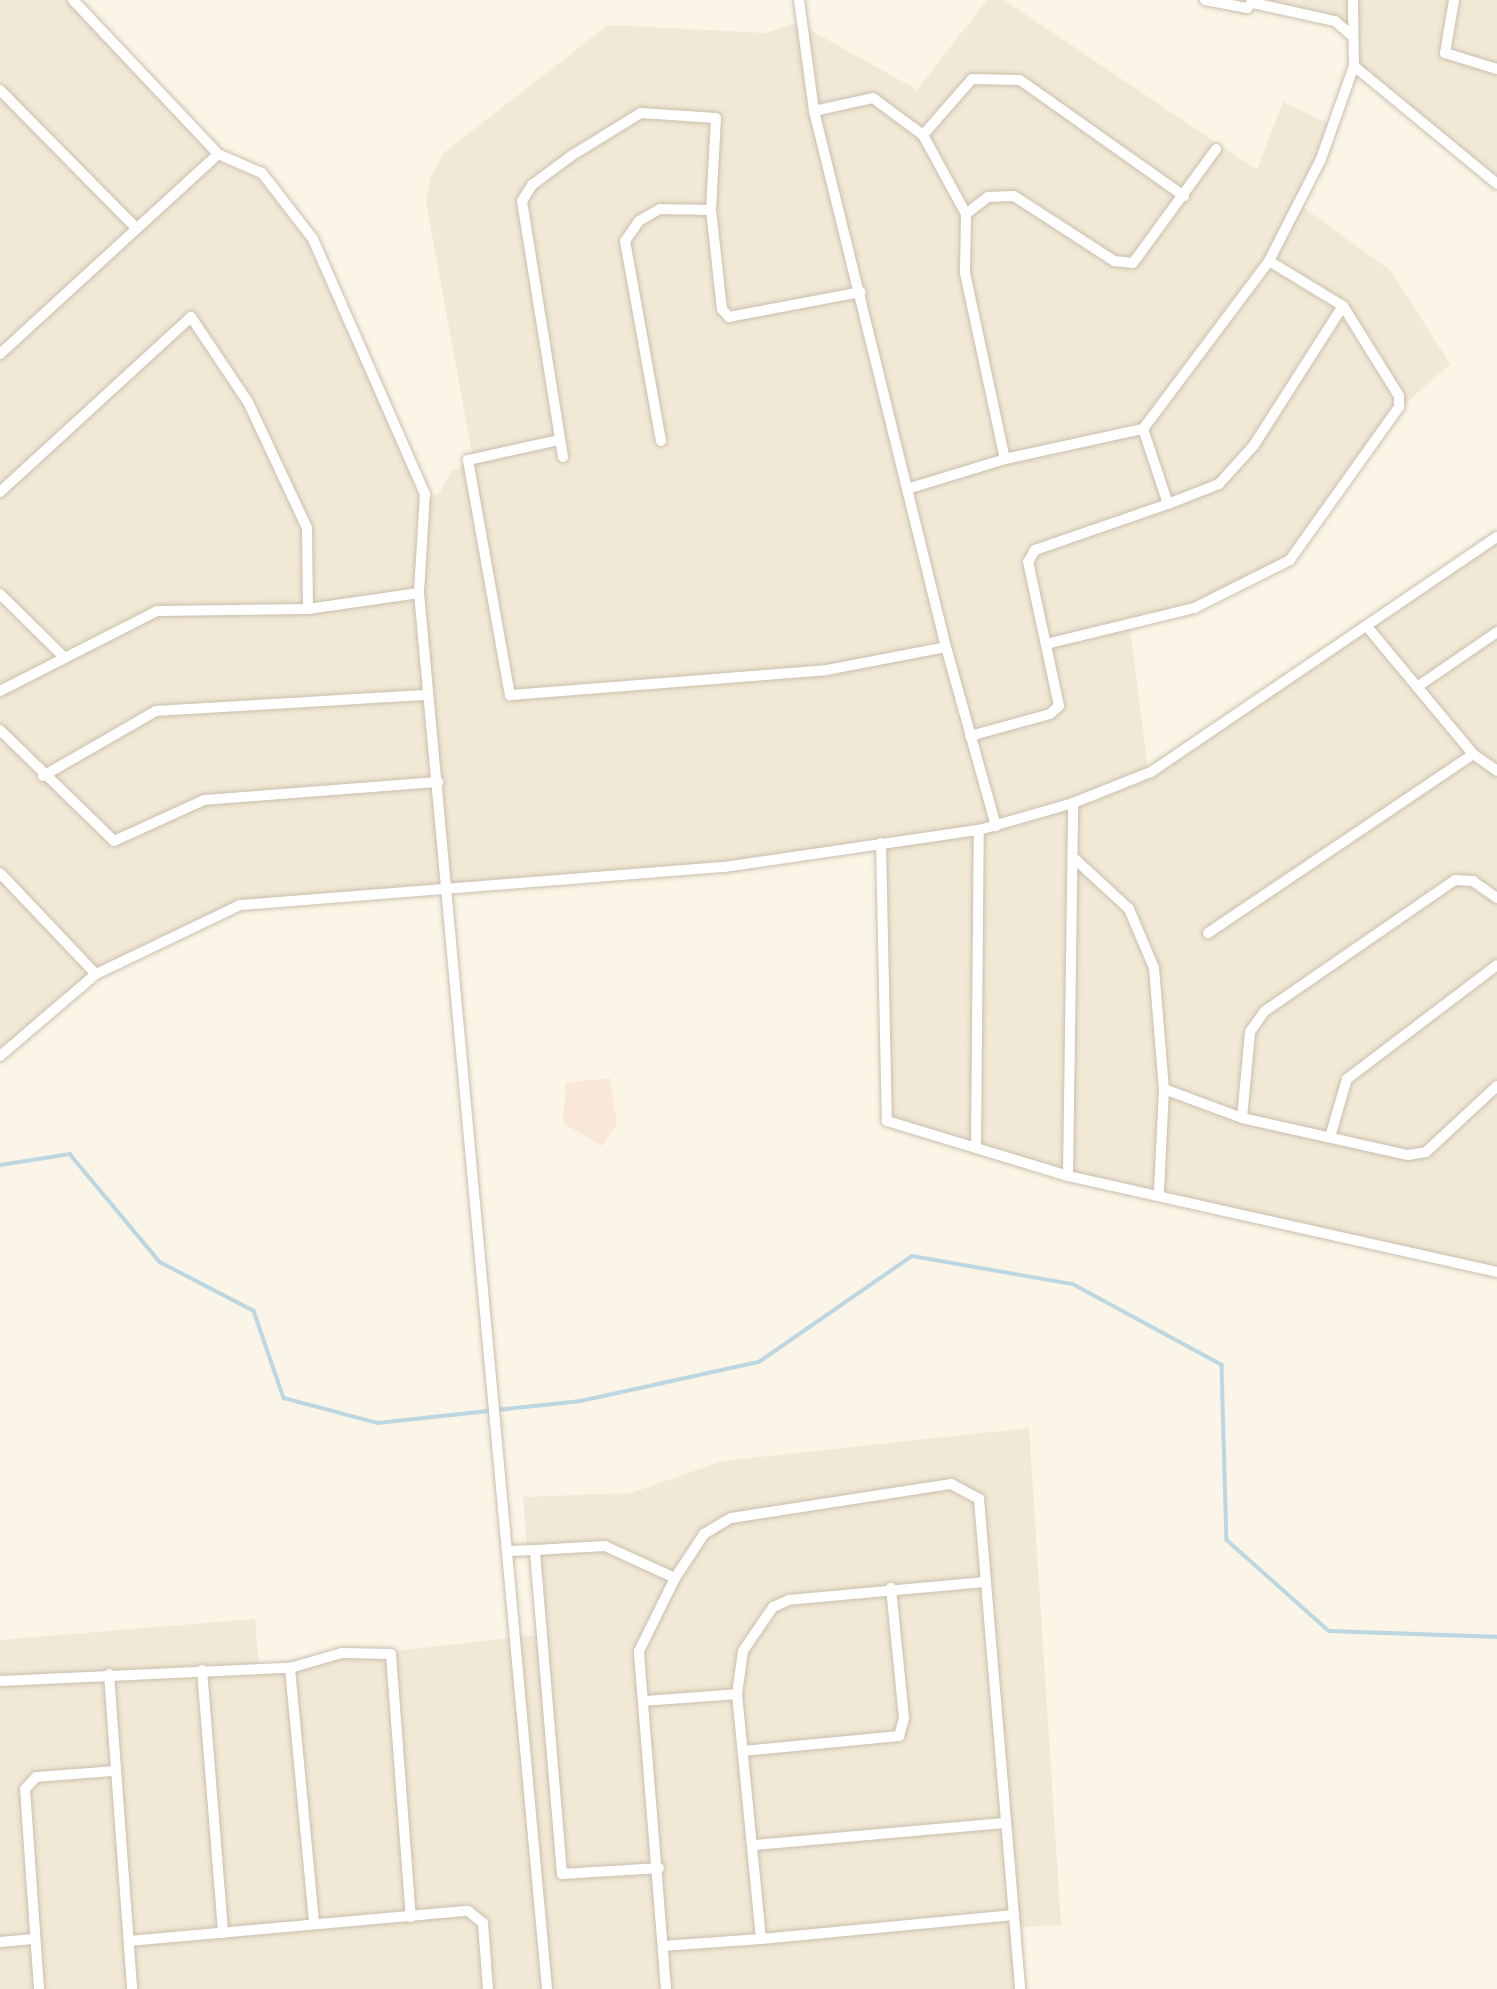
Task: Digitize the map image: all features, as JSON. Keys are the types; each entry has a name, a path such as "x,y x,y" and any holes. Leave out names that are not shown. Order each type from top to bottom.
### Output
{"street":[{"path":"72,0 218,154 262,173 313,239 399,427 425,494 419,593 439,782 547,1989"},
{"path":"799,0 814,111 861,292 946,647 996,826"},
{"path":"1205,0 1247,8 1253,2 1335,21 1351,35"},
{"path":"907,489 1005,459 1143,429 1269,261 1321,159 1354,66 1351,35 1353,0"},
{"path":"1454,0 1445,53 1497,69"},
{"path":"1354,66 1497,184"},
{"path":"923,135 972,79 1020,80 1184,196"},
{"path":"0,90 136,228"},
{"path":"814,111 873,98 923,135 966,214 965,273 1005,459"},
{"path":"563,457 522,223 522,201 532,185 641,113 708,113 718,128 711,210 722,309 729,317 861,292"},
{"path":"966,214 988,197 1014,196 1114,261 1133,263 1216,149"},
{"path":"0,354 218,154"},
{"path":"661,441 625,241 639,221 660,209 711,210"},
{"path":"1046,644 1194,608 1290,560 1399,407 1395,389 1343,306 1269,261"},
{"path":"970,736 1059,706 1028,562 1035,550 1219,484 1254,445 1343,306"},
{"path":"0,492 191,317 248,402 307,528 308,609"},
{"path":"1143,429 1168,504"},
{"path":"559,440 468,460 510,695 827,670 946,647"},
{"path":"0,1056 96,974 240,905 447,891 724,867 979,830 1073,803 1151,772 1369,629 1497,537"},
{"path":"0,691 157,611 308,609 419,593"},
{"path":"0,594 65,658"},
{"path":"1369,629 1473,754 1497,771"},
{"path":"1417,687 1497,632"},
{"path":"43,776 156,711 428,695"},
{"path":"0,730 43,776 114,841 204,800 439,782"},
{"path":"1208,933 1473,754"},
{"path":"1068,1176 1075,859 1073,803"},
{"path":"976,1147 979,830"},
{"path":"881,843 882,1111 887,1121 1068,1176 1158,1193 1497,1272"},
{"path":"1075,859 1129,909 1154,968 1164,1089 1158,1193"},
{"path":"0,873 96,974"},
{"path":"1242,1118 1250,1032 1264,1012 1455,880 1473,881 1497,898"},
{"path":"1330,1137 1347,1079 1497,965"},
{"path":"1164,1089 1242,1118 1408,1155 1426,1152 1497,1086"},
{"path":"666,1989 659,1868 639,1651 675,1578 704,1534 731,1518 951,1484 979,1499 1020,1989"},
{"path":"508,1551 605,1546 675,1578"},
{"path":"535,1550 562,1874 659,1868"},
{"path":"761,1938 754,1845 737,1694 743,1651 773,1607 891,1588 985,1582"},
{"path":"743,1751 899,1737 904,1718 891,1588"},
{"path":"0,1682 109,1674 290,1668 342,1653 391,1654 411,1917"},
{"path":"290,1668 314,1924"},
{"path":"202,1670 223,1933"},
{"path":"109,1674 132,1989"},
{"path":"644,1701 737,1694"},
{"path":"39,1989 25,1789 36,1777 114,1771"},
{"path":"754,1845 1006,1823"},
{"path":"129,1941 468,1911 480,1917 488,1989"},
{"path":"663,1945 1014,1915"},
{"path":"0,1942 34,1939"}],"shaded area":[{"path":"0,0 66,0 220,163 258,178 306,240 407,458 420,504 440,492 452,470 474,464 426,202 431,176 445,152 608,25 765,33 798,23 917,90 987,0 1004,0 1257,170 1283,102 1329,124 1296,202 1391,271 1450,364 1390,417 1289,557 1192,603 1129,620 1149,777 1497,544 1497,1268 1063,1170 889,1120 883,840 723,863 238,902 88,974 0,1051"},
{"path":"1225,0 1497,0 1497,177 1358,65 1356,35 1337,17"},
{"path":"610,1078 617,1124 602,1146 563,1123 566,1083"},
{"path":"1029,1428 1061,1925 1021,1927 1011,1914 1015,1989 0,1989 0,1640 255,1619 259,1670 285,1671 345,1657 545,1634 537,1549 527,1548 523,1497 631,1493 723,1461"}],"waterway":[{"path":"0,1165 70,1154 160,1262 254,1311 284,1398 378,1423 581,1401 759,1362 912,1256 1073,1284 1222,1365 1227,1540 1329,1631 1497,1637"}]}
